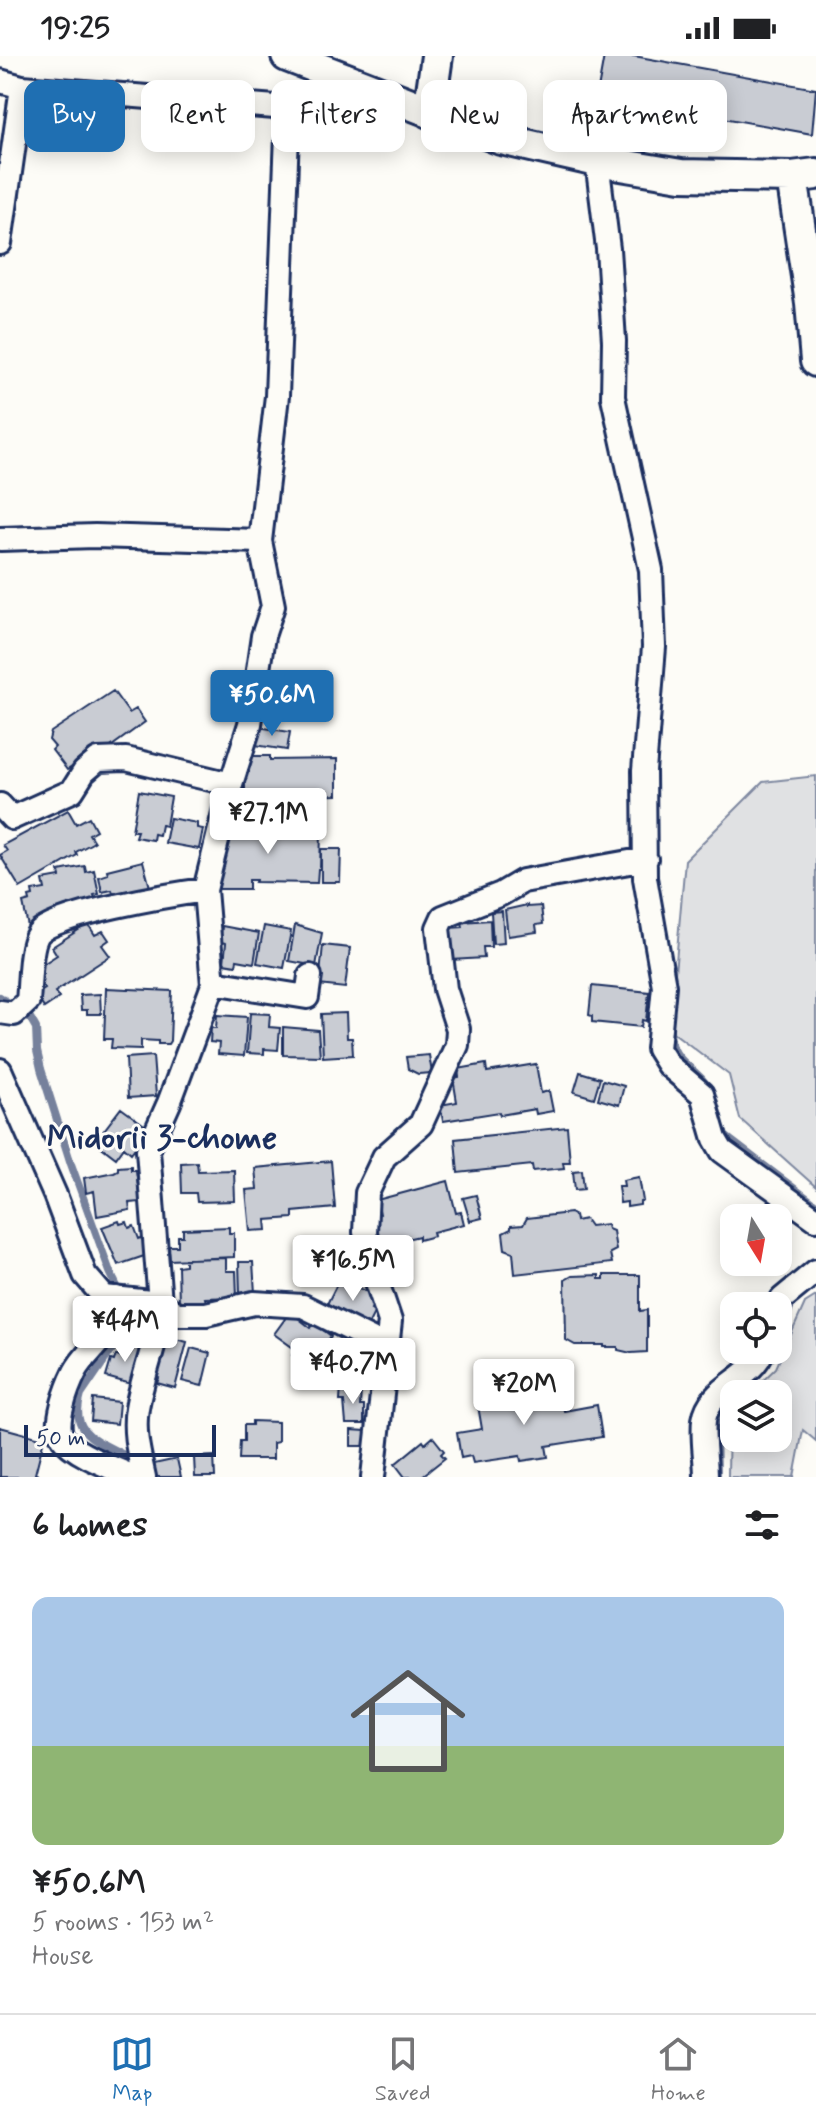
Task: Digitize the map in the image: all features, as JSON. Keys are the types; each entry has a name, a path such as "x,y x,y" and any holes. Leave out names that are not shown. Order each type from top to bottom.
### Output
{"main road":[{"path":"287,56 421,109"},
{"path":"434,80 437,56"},
{"path":"527,145 681,175 804,175 816,361"}],"street":[{"path":"333,80 338,77"},
{"path":"0,81 22,87 271,107"},
{"path":"0,243 22,87"},
{"path":"144,1477 136,1439 137,1408 159,1327 160,1303 148,1150 169,1103 213,982 205,890 231,784 250,724 263,636 273,606 260,541 277,396 286,152"},
{"path":"597,161 608,249 614,341 613,397 651,570 654,647 644,771 645,878 664,986 658,1049 668,1065 702,1094 715,1139 722,1151 816,1219"},
{"path":"0,539 95,536 260,541"},
{"path":"0,805 12,818 72,791 84,772 98,760 126,759 231,784"},
{"path":"373,1477 390,1321 371,1264 365,1232 367,1193 384,1157 421,1124 457,1045 458,1029 445,989 438,928 443,917 501,894 523,881 646,859"},
{"path":"0,1012 14,1014 28,1001 34,941 49,924 170,895 205,890"},
{"path":"213,982 307,997 310,976"},
{"path":"0,1070 55,1195 85,1275 104,1297 160,1303 177,1314 206,1314 254,1303 303,1306 386,1347"},
{"path":"790,1292 816,1271"},
{"path":"116,1298 114,1319 76,1371 60,1416 59,1428 63,1439 74,1448 134,1477"},
{"path":"706,1477 704,1419 714,1397 757,1364"}],"shaded area":[{"path":"816,776 816,1187 740,1119 729,1075 670,1030 685,860 763,782"},
{"path":"816,1296 816,1441 803,1430 794,1477 728,1477 728,1452 792,1452 792,1380 764,1380 778,1364 792,1364 792,1332 805,1303"}],"building":[{"path":"604,56 634,56 816,89 812,134 727,119 727,80 600,80"},
{"path":"113,691 129,713 136,709 145,722 76,772 72,767 67,770 52,750 55,747 49,740 51,732"},
{"path":"258,727 290,732 287,750 255,745"},
{"path":"249,756 270,756 270,760 337,759 337,795 300,796 301,802 260,800 260,796 245,793"},
{"path":"139,791 171,797 166,826 161,825 159,835 154,834 153,840 135,837 137,831 132,831"},
{"path":"68,810 76,824 89,817 96,830 89,834 94,842 20,888 0,855 7,851 3,845"},
{"path":"170,818 197,823 197,828 203,829 199,849 165,843"},
{"path":"232,818 252,818 252,828 297,828 297,832 321,832 317,883 249,880 249,889 218,889 219,866 224,867 225,842"},
{"path":"321,849 341,849 340,882 321,882"},
{"path":"143,861 151,891 115,899 112,890 102,892 99,877 108,874 107,870"},
{"path":"85,866 86,872 94,870 99,894 94,895 96,902 66,907 68,913 35,922 36,926 28,927 23,903 30,901 32,891 45,889 43,880 60,877 59,871"},
{"path":"527,905 541,906 543,924 536,925 537,932 508,936 505,910"},
{"path":"502,911 504,943 493,944 491,912"},
{"path":"490,920 491,947 483,947 484,958 451,960 449,928 463,927 462,922"},
{"path":"88,924 95,935 103,931 109,940 102,945 110,956 55,992 59,998 44,1008 36,995 45,989 38,979 42,976 37,968 57,955 52,947"},
{"path":"295,925 322,933 316,966 289,961"},
{"path":"222,926 259,933 254,963 237,960 236,965 224,963 226,943 220,942"},
{"path":"264,926 291,931 284,968 257,963"},
{"path":"323,945 350,948 345,988 319,985"},
{"path":"592,986 649,992 646,1021 642,1020 641,1027 592,1022 589,1015"},
{"path":"106,988 172,991 168,1044 141,1040 141,1049 111,1048 112,1039 104,1039"},
{"path":"100,994 101,1014 87,1014 87,1010 81,1010 80,995"},
{"path":"250,1013 270,1014 269,1027 280,1028 278,1050 264,1049 264,1054 247,1053"},
{"path":"346,1013 347,1038 352,1038 353,1055 323,1057 321,1014"},
{"path":"217,1015 247,1017 244,1056 218,1054 219,1043 210,1042 211,1028 216,1028"},
{"path":"283,1027 318,1030 320,1056 283,1055"},
{"path":"429,1055 432,1073 418,1074 408,1069 406,1057"},
{"path":"153,1056 156,1096 128,1098 126,1058"},
{"path":"486,1064 487,1072 536,1064 541,1093 549,1091 553,1111 536,1114 535,1109 500,1115 499,1112 443,1121 440,1105 457,1102 453,1078 459,1077 458,1069"},
{"path":"580,1072 600,1078 594,1098 574,1092"},
{"path":"603,1080 624,1086 619,1105 598,1099"},
{"path":"121,1108 147,1127 131,1153 124,1147 116,1158 95,1142"},
{"path":"567,1127 570,1162 563,1162 564,1168 533,1171 532,1165 458,1173 455,1139"},
{"path":"331,1161 335,1208 293,1212 293,1218 266,1220 267,1230 250,1231 246,1190 257,1189 255,1168"},
{"path":"197,1162 198,1171 234,1170 235,1201 197,1202 196,1193 182,1193 181,1163"},
{"path":"131,1166 131,1170 136,1170 140,1202 129,1203 130,1210 97,1216 94,1191 86,1193 84,1178"},
{"path":"582,1170 584,1189 575,1190 573,1171"},
{"path":"639,1177 643,1201 640,1205 627,1207 627,1202 620,1203 618,1186 624,1186 623,1180"},
{"path":"448,1181 456,1213 461,1212 464,1224 433,1232 434,1236 419,1240 419,1236 402,1240 403,1246 383,1251 377,1240 373,1215 380,1214 377,1200"},
{"path":"476,1195 482,1218 470,1221 463,1198"},
{"path":"570,1213 576,1221 585,1219 590,1226 607,1224 608,1229 613,1231 616,1250 610,1253 612,1263 515,1274 513,1252 505,1249 503,1233 511,1226 523,1225 527,1218"},
{"path":"119,1221 120,1224 127,1222 129,1228 134,1226 139,1239 144,1237 147,1255 118,1265 102,1227"},
{"path":"229,1227 229,1233 234,1233 234,1257 170,1260 169,1246 178,1246 178,1236 183,1236 183,1229"},
{"path":"226,1258 226,1271 236,1271 237,1297 179,1303 178,1266 185,1265 185,1259"},
{"path":"239,1262 253,1262 255,1293 240,1294"},
{"path":"599,1275 599,1279 604,1279 604,1275 640,1275 640,1311 647,1310 647,1352 631,1353 604,1345 575,1345 566,1340 565,1280 572,1276"},
{"path":"338,1282 356,1291 357,1287 372,1294 371,1298 375,1301 371,1309 375,1311 368,1325 327,1304"},
{"path":"290,1312 311,1328 314,1323 331,1336 309,1368 292,1355 296,1350 274,1334"},
{"path":"135,1317 151,1321 145,1344 129,1340"},
{"path":"168,1337 187,1342 175,1388 157,1383 159,1378 156,1377"},
{"path":"124,1343 141,1347 131,1384 106,1377 111,1360 114,1361 116,1355 121,1356"},
{"path":"191,1348 210,1353 202,1386 182,1381"},
{"path":"328,1356 360,1359 358,1381 354,1380 354,1384 319,1381 320,1368 327,1368"},
{"path":"507,1382 510,1405 562,1396 564,1411 597,1405 602,1437 546,1446 548,1457 521,1461 520,1456 473,1463 471,1456 461,1458 457,1433 482,1429 475,1388"},
{"path":"341,1387 361,1390 360,1406 364,1406 364,1424 346,1424 344,1401 340,1401"},
{"path":"93,1399 119,1402 117,1424 91,1421"},
{"path":"252,1421 278,1422 278,1442 273,1443 273,1459 239,1459 244,1425 252,1425"},
{"path":"0,1427 44,1439 35,1474 47,1477 0,1477"},
{"path":"351,1430 366,1431 365,1446 351,1446"},
{"path":"433,1437 444,1451 441,1454 445,1458 421,1477 405,1477 395,1464 423,1441 425,1444"},
{"path":"214,1456 215,1477 195,1477 194,1457"},
{"path":"177,1459 181,1477 156,1477 154,1464"}],"waterway":[{"path":"0,997 29,1016 36,1028 41,1069 71,1164 110,1272 126,1305 123,1333 81,1395 78,1408 79,1419 89,1435 129,1458"},
{"path":"670,1030 674,1050 711,1092"},
{"path":"722,1128 725,1136 816,1205"},
{"path":"717,1477 716,1422 720,1413"}],"district":[{"name":"Midorii 3-chome","path":"162,1138"}]}
